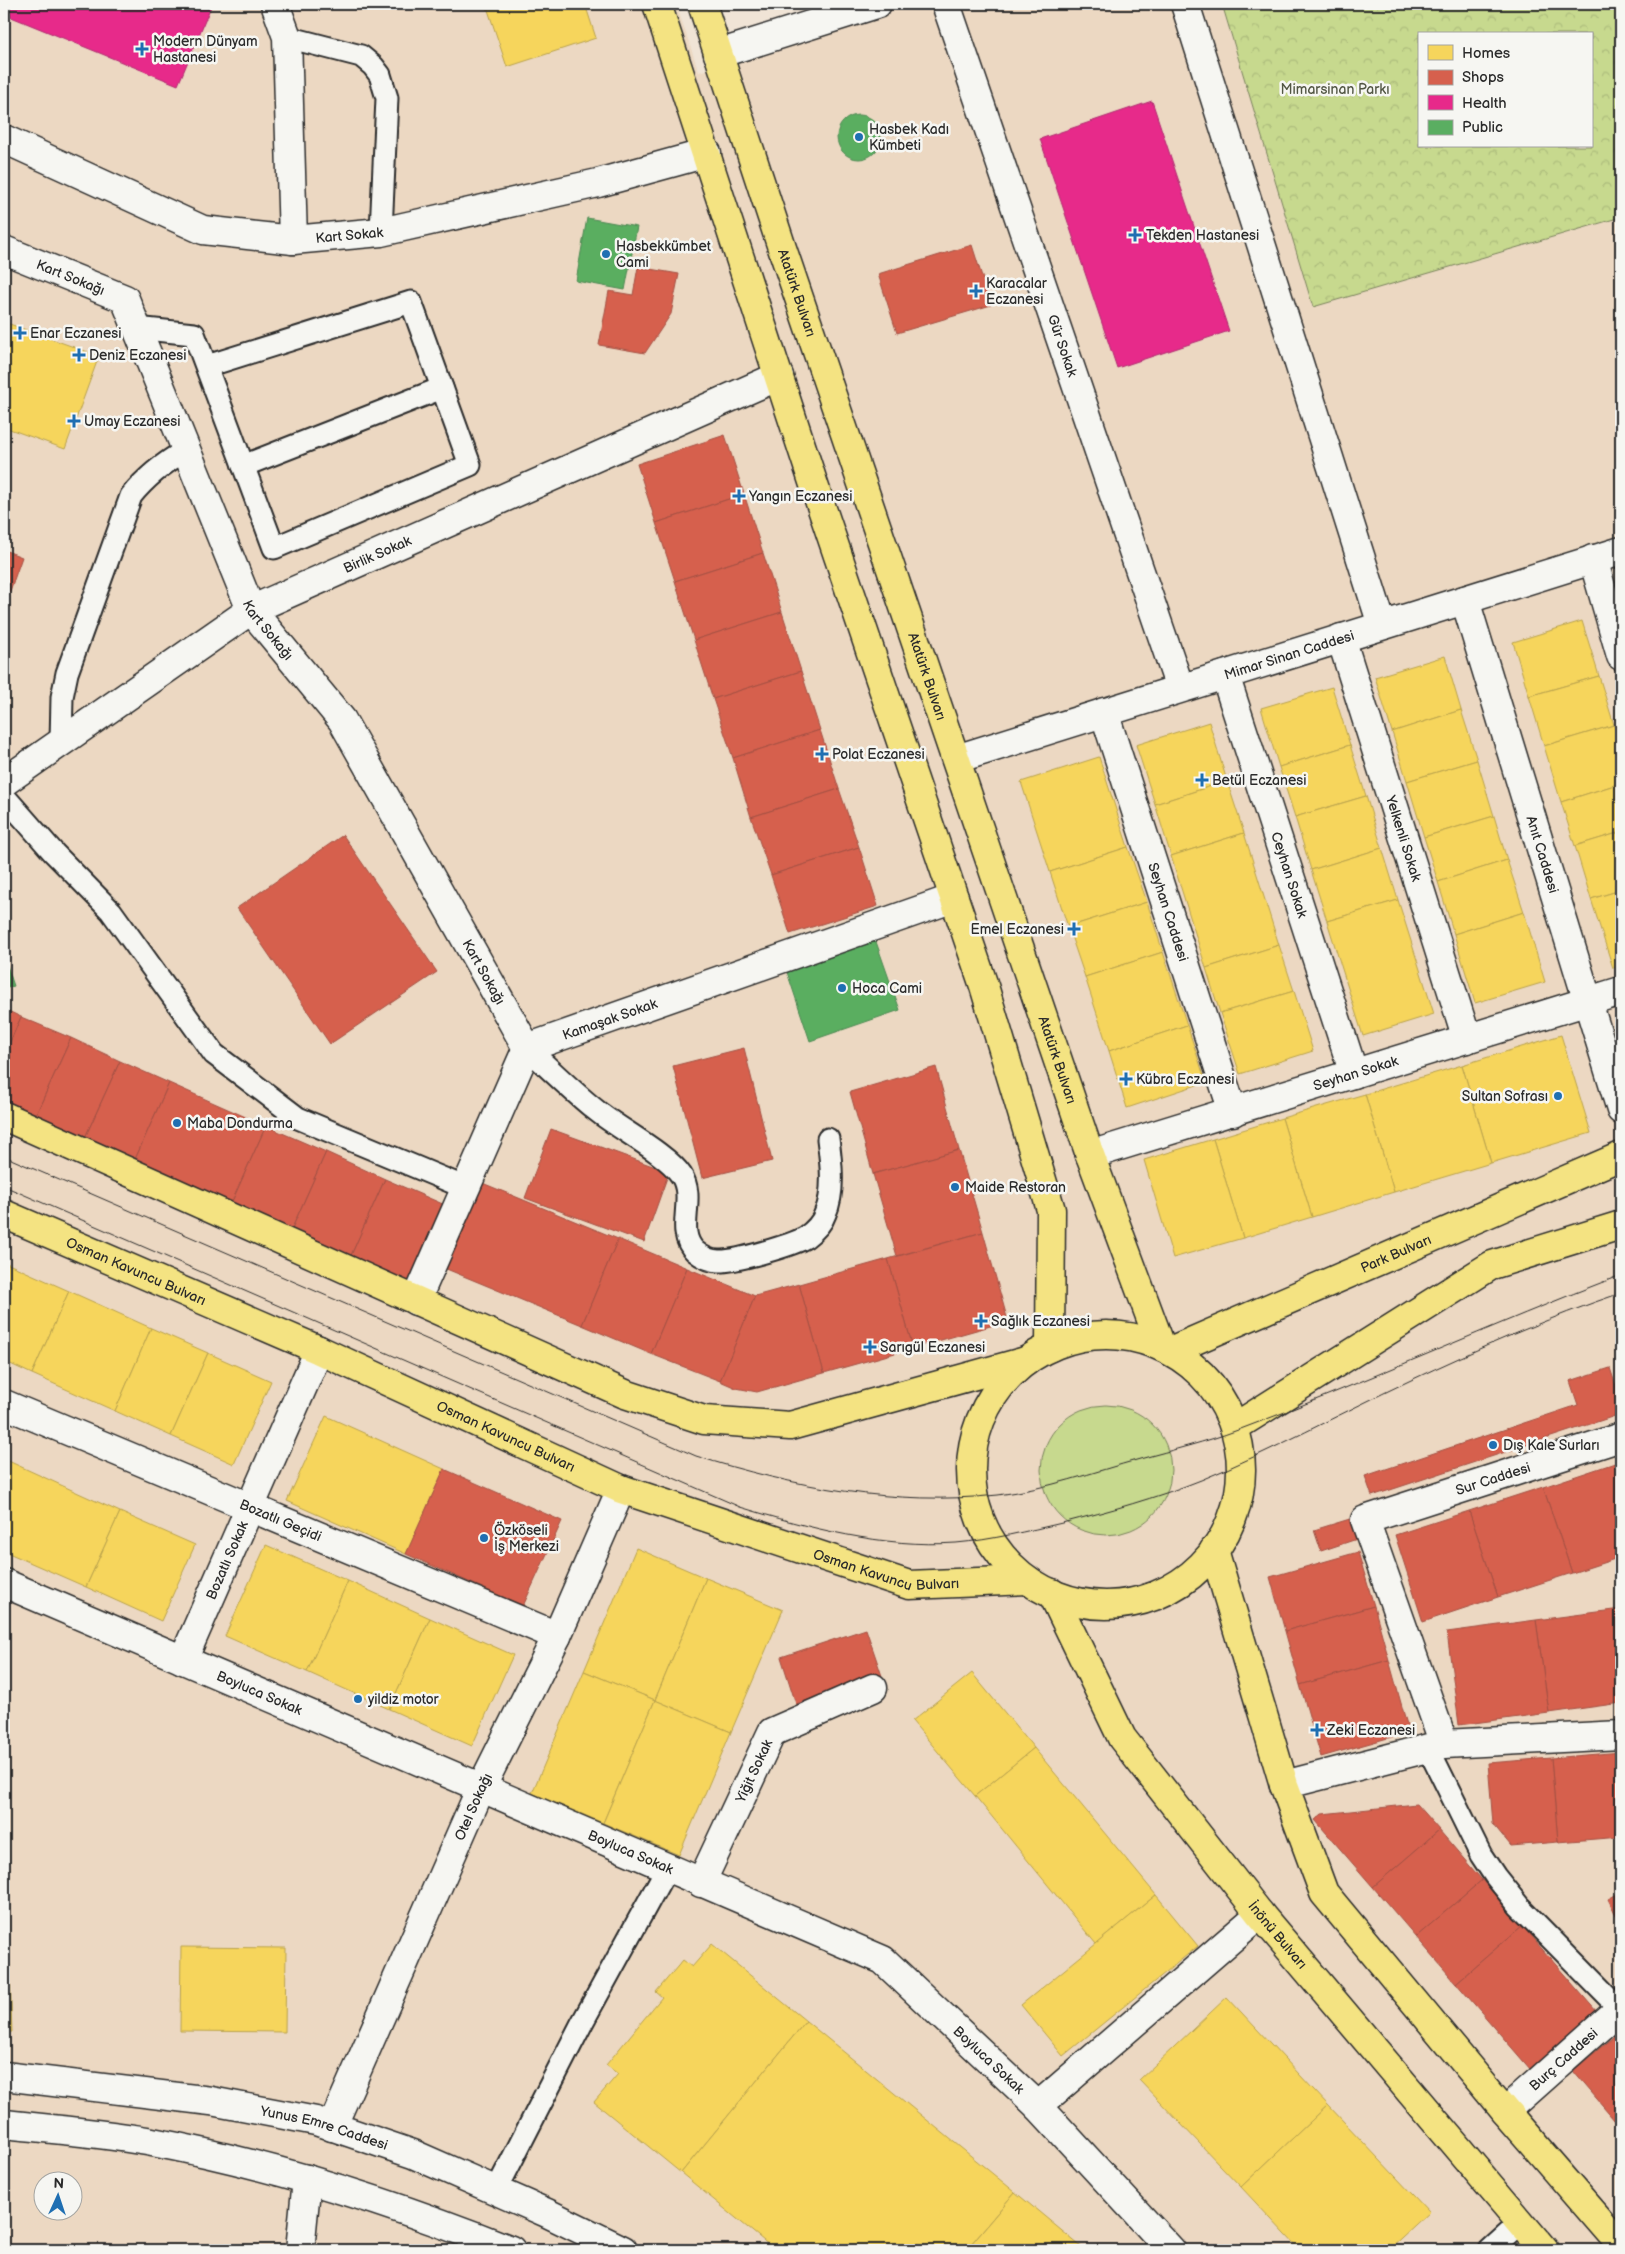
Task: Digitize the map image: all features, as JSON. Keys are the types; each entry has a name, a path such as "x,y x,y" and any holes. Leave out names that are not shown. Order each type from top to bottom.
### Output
{"main road":[{"path":"657,4 779,376 984,986 1051,1210 1050,1347"},
{"name":"Atatürk Bulvarı","path":"702,4 782,248 1090,1155 1165,1349"},
{"path":"4,1116 625,1394 704,1420 790,1426 1026,1361"},
{"name":"Park Bulvarı","path":"1165,1349 1621,1156"},
{"name":"Osman Kavuncu Bulvarı","path":"4,1214 319,1350 621,1489 909,1585 1027,1580"},
{"path":"1235,1427 1492,1265 1621,1225"},
{"path":"1105,1335 1133,1337 1165,1349 1185,1360 1206,1379 1223,1402 1235,1427 1241,1455 1241,1483 1236,1511 1224,1536 1208,1559 1187,1578 1162,1593 1135,1602 1107,1605 1078,1602 1052,1593 1027,1580 1006,1561 990,1539 977,1513 971,1485 971,1456 977,1429 988,1403 1005,1380 1026,1361 1050,1347 1077,1338 1105,1335"},
{"path":"1214,1550 1284,1785 1324,1893 1505,2111 1621,2245"},
{"name":"İnönü Bulvarı","path":"1052,1593 1122,1738 1260,1914 1544,2250"}],"street":[{"path":"275,4 287,37 293,240"},
{"path":"718,54 877,4"},
{"name":"Gür Sokak","path":"946,4 1180,688"},
{"path":"1185,4 1382,625"},
{"name":"Kart Sokak","path":"4,139 203,230 293,240 381,232 552,194 706,154"},
{"name":"Kart Sokağı","path":"4,250 125,299 250,610 342,720 527,1048"},
{"name":"Birlik Sokak","path":"4,782 250,610 779,376"},
{"name":"Mimar Sinan Caddesi","path":"956,759 1621,550"},
{"path":"1593,560 1621,656"},
{"name":"Anıt Caddesi","path":"1465,600 1621,1110"},
{"name":"Yelkenli Sokak","path":"1341,638 1467,1039"},
{"name":"Ceyhan Sokak","path":"1225,675 1354,1074"},
{"name":"Seyhan Caddesi","path":"1104,712 1233,1112"},
{"name":"Kamaşak Sokak","path":"527,1048 954,898"},
{"name":"Seyhan Sokak","path":"1090,1155 1621,992"},
{"path":"416,1301 527,1048"},
{"name":"Bozatlı Sokak","path":"183,1660 319,1350"},
{"name":"Bozatlı Geçidi","path":"4,1404 557,1636"},
{"name":"Sur Caddesi","path":"1436,1746 1365,1520 1621,1437"},
{"name":"Otel Sokağı","path":"332,2127 480,1788 557,1636 621,1489"},
{"name":"Boyluca Sokak","path":"4,1583 882,1960 1038,2106 1171,2250"},
{"name":"Yiğit Sokak","path":"701,1883 772,1732 873,1688"},
{"path":"1284,1785 1436,1746 1621,1735"},
{"path":"1038,2106 1260,1914"},
{"name":"Burç Caddesi","path":"1505,2111 1621,2008"},
{"name":"Yunus Emre Caddesi","path":"4,2076 211,2101 264,2110 332,2127 413,2154 623,2250"},
{"path":"4,2124 146,2141 222,2157 307,2180 428,2218 510,2250"},
{"path":"300,2250 307,2180"}],"lane":[{"path":"287,37 361,56 380,75 387,98 381,232"},
{"path":"136,328 194,334 274,548 470,465 411,302 206,366"},
{"path":"243,466 442,388"},
{"path":"61,742 62,697 67,673 130,496 147,476 165,462 186,450"},
{"path":"4,796 54,853 111,911 214,1054 298,1118 466,1188"},
{"path":"527,1048 597,1111 673,1164 687,1187 686,1236 695,1250 706,1258 719,1261 732,1260 795,1242 807,1236 817,1227 826,1213 829,1198 831,1161 828,1138"},
{"path":"1436,1746 1482,1855 1495,1876 1519,1906 1621,2008"},
{"path":"496,2191 582,2023 667,1868"},
{"path":"1490,2250 1521,2222"}],"shaded area":[{"path":"4,4 676,4 699,72 911,4 1222,4 1313,306 1621,217 1621,2250 4,2250"}],"green space":[{"name":"Mimarsinan Parkı","path":"1222,4 1621,4 1621,217 1313,307"},
{"path":"1106,1405 1119,1406 1131,1410 1152,1424 1166,1445 1170,1457 1170,1483 1166,1495 1152,1516 1131,1530 1119,1534 1106,1535 1093,1534 1081,1530 1060,1516 1046,1495 1042,1483 1041,1470 1042,1457 1046,1445 1060,1424 1081,1410 1093,1406"}],"building: Homes":[{"path":"486,4 585,4 596,38 507,67"},
{"path":"4,322 99,356 65,449 4,427"},
{"path":"1582,621 1599,676 1529,696 1513,642"},
{"path":"1445,656 1461,710 1392,732 1375,677"},
{"path":"1599,676 1614,725 1544,746 1529,696"},
{"path":"1332,687 1350,745 1279,767 1261,708"},
{"path":"1461,710 1477,760 1407,781 1392,732"},
{"path":"1209,722 1227,781 1155,804 1136,745"},
{"path":"1614,725 1621,749 1621,783 1561,802 1544,746"},
{"path":"1350,745 1366,796 1295,817 1279,767"},
{"path":"1099,757 1128,847 1050,872 1021,782"},
{"path":"1477,760 1494,816 1424,837 1407,781"},
{"path":"1227,781 1244,833 1171,856 1155,804"},
{"path":"1621,783 1621,832 1575,846 1561,802"},
{"path":"1366,796 1382,848 1311,870 1295,817"},
{"path":"1494,816 1507,860 1438,882 1424,837"},
{"path":"1621,832 1621,890 1591,899 1575,846"},
{"path":"1244,833 1279,945 1206,968 1171,856"},
{"path":"1128,847 1147,902 1068,927 1050,872"},
{"path":"1382,848 1398,900 1327,921 1311,870"},
{"path":"1507,860 1524,912 1454,934 1438,882"},
{"path":"1621,890 1621,966 1613,968 1591,899"},
{"path":"1398,900 1434,1014 1363,1036 1327,921"},
{"path":"1147,902 1163,952 1085,977 1068,927"},
{"path":"1524,912 1545,982 1475,1003 1454,934"},
{"path":"1279,945 1294,991 1220,1013 1206,968"},
{"path":"1163,952 1187,1025 1109,1051 1085,977"},
{"path":"1294,991 1313,1051 1240,1074 1220,1013"},
{"path":"1187,1025 1206,1082 1127,1108 1109,1051"},
{"path":"1561,1035 1591,1133 1491,1163 1462,1065"},
{"path":"1462,1065 1491,1163 1394,1192 1365,1094"},
{"path":"1365,1094 1394,1192 1312,1217 1282,1118"},
{"path":"1282,1118 1312,1217 1243,1238 1213,1139"},
{"path":"1213,1139 1243,1238 1173,1258 1144,1160"},
{"path":"4,1262 69,1291 32,1374 4,1361"},
{"path":"69,1291 151,1328 115,1411 32,1374"},
{"path":"151,1328 208,1353 171,1436 115,1411"},
{"path":"208,1353 271,1381 234,1464 171,1436"},
{"path":"326,1416 444,1469 406,1554 287,1501"},
{"path":"4,1459 120,1512 86,1587 4,1551"},
{"path":"120,1512 195,1545 161,1621 86,1587"},
{"path":"266,1545 348,1581 307,1672 225,1636"},
{"path":"636,1548 706,1578 655,1700 584,1671"},
{"path":"706,1578 783,1610 731,1732 655,1700"},
{"path":"348,1581 430,1618 389,1709 307,1672"},
{"path":"430,1618 513,1655 472,1746 389,1709"},
{"path":"584,1671 655,1700 603,1823 532,1793"},
{"path":"972,1673 1034,1748 975,1796 912,1721"},
{"path":"655,1700 731,1732 679,1855 603,1823"},
{"path":"1034,1748 1156,1895 1096,1944 975,1796"},
{"path":"1156,1895 1198,1946 1063,2056 1021,2005"},
{"path":"712,1944 806,2021 681,2173 594,2102 618,2074 606,2065 662,1997 656,1992 683,1960 692,1967"},
{"path":"4,1947 9,1947 12,2032 4,2032"},
{"path":"181,1947 286,1948 285,2032 180,2031"},
{"path":"1227,1997 1328,2105 1241,2187 1139,2080"},
{"path":"806,2021 1015,2192 966,2250 775,2250 681,2173"},
{"path":"1328,2105 1429,2212 1388,2250 1300,2250 1241,2187"},
{"path":"1015,2192 1085,2250 966,2250"}],"building: Shops":[{"path":"972,245 991,305 897,333 878,274"},
{"path":"638,267 679,274 671,314 645,353 599,345 609,291 633,295"},
{"path":"725,435 744,494 656,523 637,464"},
{"path":"744,494 763,553 675,581 656,523"},
{"path":"4,550 22,557 4,608"},
{"path":"763,553 782,612 694,640 675,581"},
{"path":"782,612 801,671 713,699 694,640"},
{"path":"801,671 820,730 733,758 713,699"},
{"path":"820,730 839,789 751,817 733,758"},
{"path":"839,789 859,847 771,875 751,817"},
{"path":"343,835 437,972 330,1044 237,908"},
{"path":"859,847 878,906 790,934 771,875"},
{"path":"4,1009 21,1017 4,1056"},
{"path":"21,1017 71,1038 34,1119 4,1106 4,1056"},
{"path":"71,1038 120,1061 83,1142 34,1119"},
{"path":"744,1048 772,1161 702,1178 673,1066"},
{"path":"120,1061 169,1083 133,1164 83,1142"},
{"path":"936,1067 959,1150 873,1174 850,1092"},
{"path":"169,1083 266,1126 230,1206 133,1164"},
{"path":"266,1126 326,1152 290,1233 230,1206"},
{"path":"551,1129 669,1172 644,1242 525,1198"},
{"path":"959,1150 983,1232 897,1256 873,1174"},
{"path":"326,1152 385,1179 349,1260 290,1233"},
{"path":"385,1179 445,1205 408,1286 349,1260"},
{"path":"480,1182 618,1239 582,1325 444,1268"},
{"path":"983,1232 1008,1321 913,1348 888,1259"},
{"path":"618,1239 687,1268 651,1354 582,1325"},
{"path":"888,1259 913,1348 824,1373 799,1284"},
{"path":"687,1268 755,1296 720,1381 651,1354"},
{"path":"799,1284 824,1373 757,1392 736,1388 720,1381 755,1296"},
{"name":"Dış Kale Surları","path":"1610,1368 1618,1392 1621,1391 1621,1414 1372,1496 1365,1476 1578,1405 1570,1381"},
{"path":"1618,1462 1621,1473 1621,1557 1572,1573 1543,1487"},
{"name":"Özköseli İş Merkezi","path":"444,1469 562,1521 523,1606 406,1554"},
{"path":"1543,1487 1572,1573 1498,1597 1469,1511"},
{"path":"1469,1511 1498,1597 1423,1622 1395,1535"},
{"path":"1353,1518 1360,1538 1321,1551 1314,1530"},
{"path":"1358,1552 1374,1606 1285,1631 1270,1577"},
{"path":"1374,1606 1389,1660 1300,1685 1285,1631"},
{"path":"1621,1609 1621,1703 1549,1713 1536,1620"},
{"path":"1536,1620 1549,1713 1459,1725 1447,1632"},
{"path":"866,1629 882,1676 796,1704 781,1657"},
{"path":"1389,1660 1409,1732 1321,1757 1300,1685"},
{"path":"1621,1752 1621,1837 1558,1842 1551,1758"},
{"path":"1551,1758 1558,1842 1511,1846 1493,1824 1488,1763"},
{"path":"1416,1804 1439,1830 1373,1887 1315,1820 1322,1814"},
{"path":"1439,1830 1482,1880 1416,1937 1373,1887"},
{"path":"1482,1880 1522,1926 1456,1983 1416,1937"},
{"path":"1621,1892 1621,1925 1608,1899"},
{"path":"1522,1926 1604,2020 1537,2077 1456,1983"},
{"path":"1620,2031 1621,2033 1621,2127 1573,2071"}],"building: Health":[{"name":"Modern Dünyam Hastanesi","path":"4,4 212,4 178,85 4,14"},
{"name":"Tekden Hastanesi","path":"1152,101 1229,331 1117,368 1040,139"}],"building: Public":[{"name":"Hasbek Kadı Kümbeti","path":"863,115 875,121 880,128 880,146 875,153 868,158 855,159 847,156 840,149 837,133 840,125 847,118"},
{"name":"Hasbekkümbet Cami","path":"587,218 637,227 625,290 576,281"},
{"name":"Hoca Cami","path":"874,936 900,1010 810,1041 785,966"},
{"path":"4,957 14,986 4,989"}],"tram line":[{"path":"4,1156 696,1456 770,1477 808,1485 883,1496 960,1498 998,1495 1034,1489 1201,1442 1286,1412 1621,1275"},
{"path":"4,1186 740,1507 846,1535 929,1544 969,1542 1036,1529 1167,1493 1254,1457 1487,1345 1567,1312 1621,1293"}],"place":[{"name":"Modern Dünyam Hastanesi","path":"142,49"},
{"name":"Hasbek Kadı Kümbeti","path":"859,137"},
{"name":"Tekden Hastanesi","path":"1135,235"},
{"name":"Hasbekkümbet Cami","path":"606,254"},
{"name":"Karacalar Eczanesi","path":"976,291"},
{"name":"Enar Eczanesi","path":"20,333"},
{"name":"Deniz Eczanesi","path":"79,355"},
{"name":"Umay Eczanesi","path":"74,421"},
{"name":"Yangın Eczanesi","path":"739,496"},
{"name":"Polat Eczanesi","path":"822,754"},
{"name":"Betül Eczanesi","path":"1202,780"},
{"name":"Emel Eczanesi","path":"1074,929"},
{"name":"Hoca Cami","path":"842,988"},
{"name":"Kübra Eczanesi","path":"1126,1079"},
{"name":"Sultan Sofrası","path":"1558,1096"},
{"name":"Maba Dondurma","path":"177,1123"},
{"name":"Maide Restoran","path":"955,1187"},
{"name":"Sağlık Eczanesi","path":"981,1321"},
{"name":"Sarıgül Eczanesi","path":"870,1347"},
{"name":"Dış Kale Surları","path":"1493,1445"},
{"name":"Özköseli İş Merkezi","path":"484,1538"},
{"name":"yildiz motor","path":"358,1699"},
{"name":"Zeki Eczanesi","path":"1317,1730"}]}
